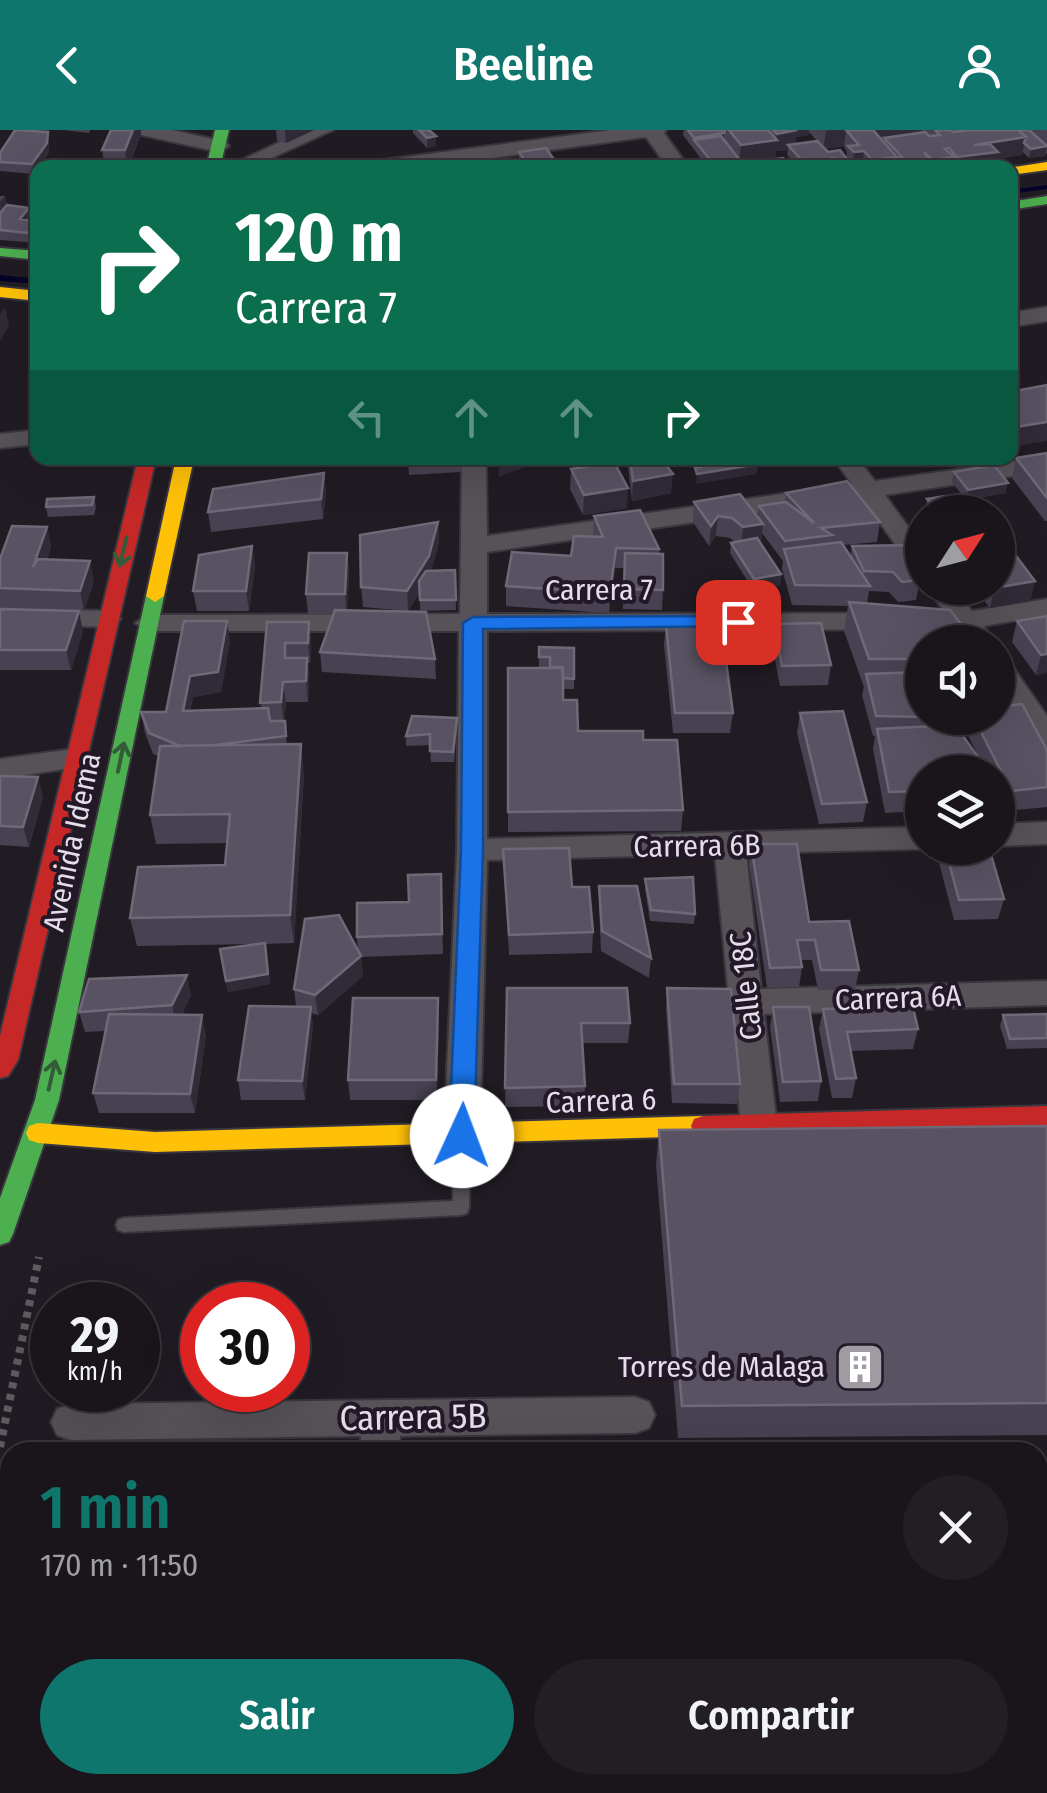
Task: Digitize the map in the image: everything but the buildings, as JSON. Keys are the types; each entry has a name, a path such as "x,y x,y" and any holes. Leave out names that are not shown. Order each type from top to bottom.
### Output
{"main road":[{"path":"247,160 254,130"},
{"path":"1018,170 1047,166"},
{"path":"1018,205 1047,200"},
{"path":"0,252 30,255"},
{"path":"0,292 30,295"},
{"name":"Avenida Idema","path":"0,1069 6,1060 144,465"},
{"name":"Avenida Idema","path":"0,1234 38,1133 183,465"},
{"name":"Carrera 6","path":"38,1133 154,1142 1047,1116"}],"street":[{"path":"144,130 218,148"},
{"path":"257,160 323,130"},
{"path":"428,160 653,130 674,160"},
{"path":"1018,320 1044,319"},
{"path":"0,442 30,438"},
{"path":"473,546 1047,464"},
{"path":"462,1136 472,850 474,465"},
{"path":"850,465 905,540"},
{"name":"Carrera 7","path":"995,625 1047,608"},
{"path":"0,616 107,619"},
{"name":"Carrera 7","path":"149,623 473,623 905,631"},
{"path":"1015,691 1047,737"},
{"path":"0,769 73,759"},
{"path":"1015,834 1047,833"},
{"name":"Carrera 6B","path":"472,850 905,839"},
{"name":"Calle 18C","path":"730,846 759,1126"},
{"name":"Carrera 6A","path":"749,1002 1047,994"},
{"name":"Carrera 5B","path":"71,1422 381,1435 635,1415"}],"lane":[{"path":"124,1225 462,1208 462,1136"}],"waterway":[{"path":"1018,191 1047,187"},
{"path":"0,278 30,281"}],"traffic: fast":[{"path":"215,160 222,130"},
{"path":"1018,205 1047,200"},
{"path":"0,252 30,255"},
{"path":"0,1234 47,1100 155,596"}],"traffic: slow":[{"path":"1018,170 1047,166"},
{"path":"0,292 30,295"},
{"path":"155,596 183,465"},
{"path":"38,1133 155,1142 703,1126"}],"traffic: jam":[{"path":"0,1069 6,1060 145,465"},
{"path":"703,1126 1047,1116"}],"place":[{"name":"Torres de Malaga","path":"860,1367"}],"route":[{"path":"462,1136 472,850 473,623 738,622"}]}
